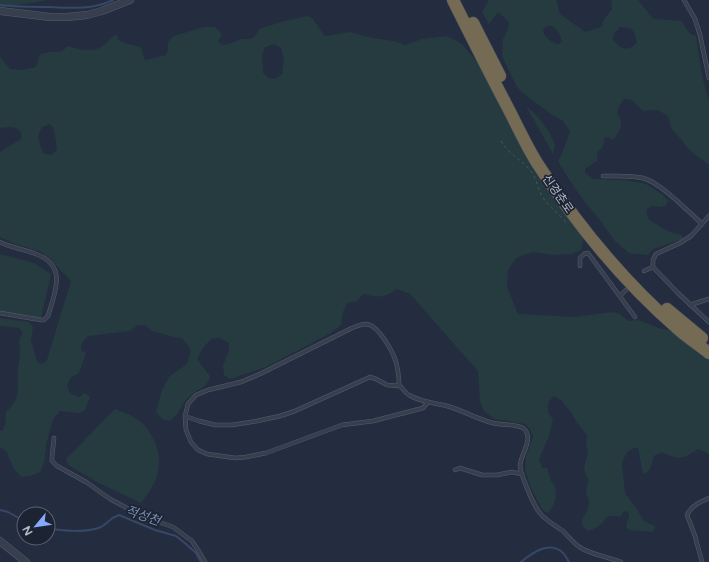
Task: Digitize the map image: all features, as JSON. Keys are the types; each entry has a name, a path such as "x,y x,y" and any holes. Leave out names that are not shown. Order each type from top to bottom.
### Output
{"highway":[{"name":"신경춘로","path":"453,0 537,149 563,190 592,230 619,261 653,296 709,344"},
{"name":"신경춘로","path":"462,0 483,51 538,165 563,201 586,233 627,280 678,330 709,353"}],"street":[{"path":"0,11 50,17 67,17 87,15 102,11 130,0"},
{"path":"0,541 26,562"}],"lane":[{"path":"684,0 695,19 709,78"},
{"path":"602,176 632,176 644,178 660,186 702,224"},
{"path":"709,216 691,236 656,254 653,260 653,267 709,322"},
{"path":"0,242 37,254 44,258 53,266 57,277 57,283 48,316 44,320 0,313"},
{"path":"580,266 580,258 584,254 588,253 635,317"},
{"path":"644,271 653,267"},
{"path":"620,296 626,290"},
{"path":"690,305 709,299"},
{"path":"428,402 423,408 373,421 342,425 266,453 246,457 235,458 206,454 198,450 191,442 186,430 185,416 188,404 196,396 208,390 241,382 360,324 368,324 381,334 396,361 399,373 399,384 409,395 493,423 513,425 522,428 526,432 528,439 520,464 520,470 532,500 539,512 549,522 563,531 579,547 592,553 621,562"},
{"path":"185,416 199,422 214,425 232,425 280,416 295,411 370,377 387,385 400,386"},
{"path":"54,438 52,461 57,466 86,482 110,499 142,516 173,527 192,541 205,562"},
{"path":"455,470 460,468 482,475 496,475 512,472 522,474"},
{"path":"702,562 695,536 687,515 689,510 700,502 709,498"}],"path":[{"path":"500,141 505,148 530,170 546,202 567,223"}],"green space":[{"path":"0,0 47,0 0,7"},
{"path":"489,0 556,0 560,14 585,32 601,27 605,18 612,9 611,0 638,0 653,19 681,21 690,34 696,36 702,76 709,101 709,165 688,149 672,130 668,116 658,110 643,111 632,100 624,99 619,106 617,113 621,121 621,127 613,140 608,137 604,138 603,146 597,152 598,160 585,169 585,173 594,179 625,180 646,184 663,195 668,201 666,205 661,207 652,206 647,209 647,216 650,220 664,229 682,235 683,239 653,249 648,255 629,253 615,241 584,201 558,161 570,131 563,121 551,114 517,87 502,56 503,39 509,22 498,12 489,24 482,12","holes":["550,25 558,32 562,42 558,44 553,42 543,32 544,28","620,27 628,28 634,32 637,42 631,48 628,49 619,46 613,40 614,34"]},
{"path":"308,16 312,18 325,36 350,32 372,38 394,41 405,45 422,39 447,36 462,44 479,64 535,170 584,238 581,250 572,254 554,255 532,252 516,258 508,270 507,287 518,314 574,317 614,312 620,314 628,321 639,320 658,328 674,331 709,360 709,454 698,449 680,458 661,452 654,456 650,469 645,474 643,473 638,448 634,448 627,452 622,463 625,493 644,521 655,526 653,532 629,530 626,526 629,516 628,511 623,512 621,517 609,516 599,526 591,530 588,531 584,527 582,521 588,509 589,503 586,492 589,479 586,476 584,467 588,453 586,443 587,435 562,401 554,396 548,402 548,413 553,419 549,436 539,459 542,468 547,468 551,481 556,488 556,495 550,511 547,513 542,509 530,486 525,470 526,457 533,437 530,429 525,424 495,419 484,411 480,401 478,371 410,294 397,289 384,296 363,294 357,301 347,303 343,312 341,325 331,333 266,367 230,379 224,375 223,365 229,351 229,343 220,338 211,339 202,349 197,359 210,376 209,380 204,386 193,393 184,402 177,414 170,421 162,419 156,412 162,390 170,376 187,364 191,350 182,338 152,331 145,325 138,325 130,331 88,336 81,344 81,351 86,352 79,373 70,378 67,386 70,393 79,397 85,393 90,397 85,410 80,413 60,411 53,419 47,441 44,463 40,472 31,476 22,477 14,469 6,451 0,447 0,431 2,431 5,425 6,412 17,397 20,355 19,341 23,333 19,328 0,326 0,318 29,322 33,327 31,340 37,362 42,364 47,360 71,281 50,258 39,251 15,244 0,237 0,152 21,139 21,134 18,129 15,128 0,128 0,57 10,69 22,70 36,67 40,54 61,52 68,46 82,50 96,49 100,48 117,35 118,40 124,43 141,47 145,60 166,55 168,50 168,42 174,36 204,27 215,27 222,34 218,41 222,45 241,39 251,39 256,35 259,29","holes":["274,44 281,48 284,60 282,74 275,79 269,78 263,73 262,55 265,47","50,124 54,129 57,149 52,155 44,154 38,136 42,127"]},
{"path":"526,106 538,117 549,132 555,145 553,154"},
{"path":"0,254 34,263 51,274 41,318 0,312"},
{"path":"115,409 138,420 150,433 157,449 159,467 156,480 141,503 97,482 68,465 66,459"}],"waterway":[{"path":"0,5 81,8 98,5 113,0"},
{"name":"적성천","path":"0,510 16,516"},
{"name":"적성천","path":"56,529 82,531 96,529 119,515 155,530 176,536 196,553 201,562"},
{"name":"적성천","path":"521,562 535,552 546,548 557,549 562,552 569,562"}]}
